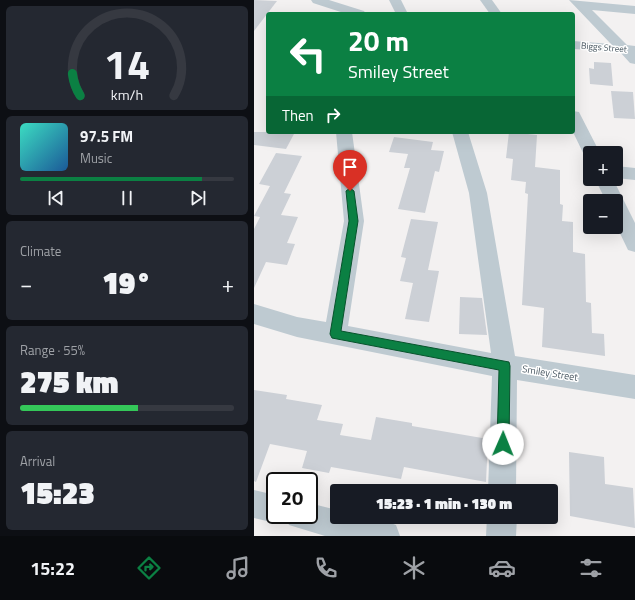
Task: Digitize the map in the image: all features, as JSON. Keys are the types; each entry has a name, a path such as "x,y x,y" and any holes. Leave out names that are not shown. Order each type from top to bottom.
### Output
{"street":[{"path":"312,0 314,12"},
{"path":"317,0 354,12"},
{"path":"396,0 401,12"},
{"path":"486,0 495,12"},
{"path":"577,3 635,10"},
{"path":"577,3 629,49 635,60"},
{"name":"Biggs Street","path":"575,45 629,49"},
{"path":"575,120 588,146"},
{"path":"335,334 354,221 344,134"},
{"path":"461,134 478,193 505,366 502,484"},
{"path":"623,173 635,174"},
{"path":"623,219 635,244"},
{"name":"Smiley Street","path":"254,314 298,328 505,366 635,386"},
{"path":"254,504 266,507"},
{"path":"318,520 385,536"},
{"path":"501,536 502,524"}],"building":[{"path":"254,0 277,1 269,12 266,12 266,15 254,31"},
{"path":"594,62 611,63 613,86 590,84 589,68 594,69"},
{"path":"611,91 633,92 635,119 614,118"},
{"path":"254,132 266,132 266,134 294,134 286,149 254,145"},
{"path":"509,134 537,135 535,167 560,170 560,204 563,205 562,221 573,222 573,252 585,254 586,302 591,303 592,333 604,334 605,356 542,347 544,308 522,305 528,194 525,193 526,182 511,180 513,159 506,158"},
{"path":"394,137 433,142 431,150 444,151 439,172 435,171 425,213 398,209 410,168 404,168 408,154 389,152"},
{"path":"276,153 302,156 284,193 291,194 281,215 298,217 287,243 295,244 287,265 266,262 254,288 254,229 260,217 254,216 270,186 259,184"},
{"path":"411,219 438,222 428,270 439,271 429,322 405,319 413,283 400,281 406,258 401,257"},
{"path":"460,297 482,298 487,335 459,334"},
{"path":"254,390 287,395 286,399 322,405 317,420 343,424 340,435 371,440 376,417 412,423 412,426 488,439 486,482 404,467 401,479 331,467 329,473 302,468 307,451 270,444 256,482 254,481"},
{"path":"569,452 604,457 605,484 633,488 635,528 570,516"}],"route":[{"path":"350,191 354,221 335,334 505,366 503,444"}]}
